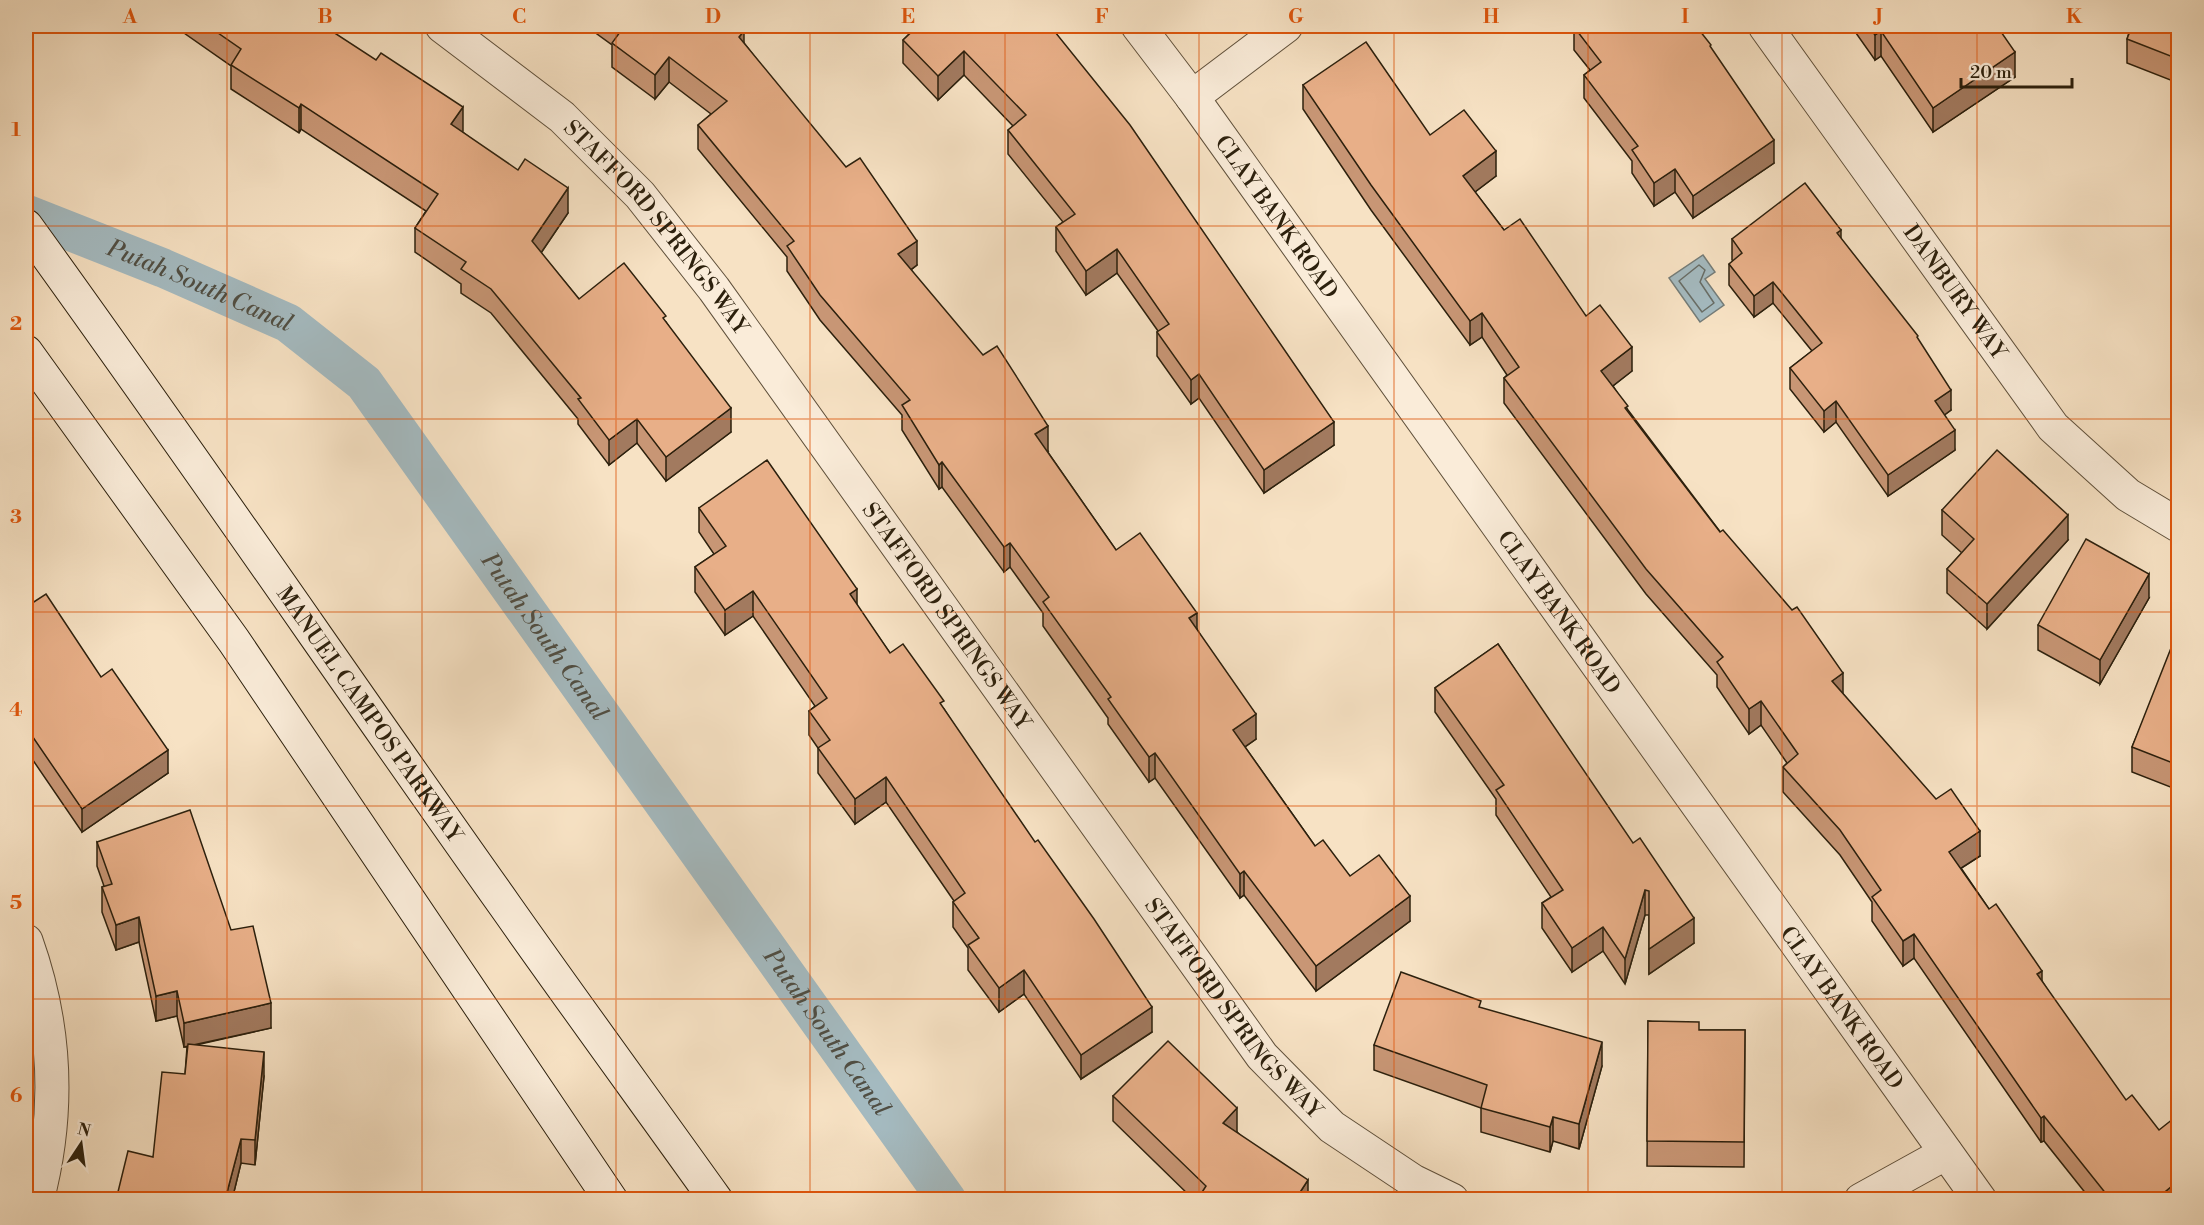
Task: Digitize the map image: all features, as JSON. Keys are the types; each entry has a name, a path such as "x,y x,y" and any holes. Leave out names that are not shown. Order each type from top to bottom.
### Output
{"street":[{"name":"STAFFORD SPRINGS WAY","path":"442,26 561,117 647,204 734,317 1262,1056 1332,1127 1413,1181 1452,1200"},
{"name":"CLAY BANK ROAD","path":"1137,26 1192,97 1980,1200"},
{"path":"1192,97 1286,26"},
{"name":"DANBURY WAY","path":"1765,26 2053,427 2128,495 2178,525"},
{"name":"MANUEL CAMPOS PARKWAY","path":"26,226 224,501 287,597 508,912 716,1200"},
{"path":"26,352 234,641 611,1200"},
{"path":"26,941 41,983 53,1076 47,1164 37,1200"},
{"path":"1861,1200 1946,1153"}],"water":[{"path":"1703,255 1715,272 1705,279 1724,305 1700,322 1669,278"}],"building":[{"path":"208,26 324,26 376,60 381,53 463,107 451,124 518,170 525,159 568,188 532,241 579,299 624,263 666,316 663,318 731,408 666,457 637,419 609,440 578,399 581,398 491,289 461,269 466,262 415,228 438,194 301,104 299,108 231,65 241,49"},
{"path":"619,26 737,26 744,31 739,37 846,167 860,158 917,241 898,254 983,355 997,346 1048,426 1035,434 1116,550 1140,533 1197,613 1189,618 1256,714 1233,730 1315,846 1323,840 1350,876 1379,855 1410,896 1316,966 1244,871 1240,874 1155,753 1149,757 1108,699 1111,697 1043,602 1049,597 1010,543 1004,547 942,462 939,465 902,405 910,400 820,295 787,246 794,241 698,125 727,101 669,57 655,75 612,43 623,28"},
{"path":"918,26 1054,26 1057,29 1055,32 1130,125 1334,422 1264,470 1199,374 1191,380 1157,332 1169,324 1117,249 1086,271 1056,227 1075,214 1008,130 1026,115 964,51 938,76 903,40"},
{"path":"1696,26 1774,140 1693,196 1675,169 1654,183 1632,150 1638,146 1584,75 1601,62 1574,27"},
{"path":"1868,26 1997,26 2015,52 1933,108 1881,31 1875,35"},
{"path":"2132,26 2178,26 2178,59 2127,39"},
{"path":"1366,42 1430,135 1464,110 1496,151 1463,176 1504,230 1520,219 1586,316 1600,305 1632,347 1601,371 1628,406 1625,408 1720,532 1723,530 1792,610 1797,607 1843,673 1832,681 1936,799 1951,789 1980,831 1949,852 1989,909 1996,904 2042,971 2037,974 2126,1100 2132,1095 2159,1130 2178,1115 2178,1181 2155,1200 2111,1200 2044,1116 2041,1118 1914,934 1903,941 1872,897 1881,890 1840,830 1783,767 1798,754 1761,701 1749,709 1717,662 1723,657 1646,569 1504,378 1519,367 1482,313 1470,321 1371,185 1303,85"},
{"path":"1805,183 1841,230 1837,233 1918,336 1951,390 1935,401 1955,430 1888,475 1836,401 1824,411 1790,368 1822,343 1773,282 1754,296 1729,264 1742,253 1732,239"},
{"path":"1997,450 2068,515 1987,604 1947,569 1974,539 1942,510"},
{"path":"767,460 857,589 850,594 890,653 903,644 944,701 940,703 1035,842 1038,840 1152,1007 1081,1055 1024,970 999,988 968,945 979,938 953,902 965,893 886,777 855,799 818,748 830,740 809,711 827,698 753,591 725,610 695,567 726,546 699,508"},
{"path":"2086,539 2149,574 2100,660 2038,625"},
{"path":"46,594 101,677 112,669 168,750 82,809 26,727 26,607"},
{"path":"2175,638 2178,640 2178,765 2132,747"},
{"path":"1498,644 1633,843 1640,838 1694,918 1649,949 1649,891 1645,890 1625,959 1603,927 1572,948 1542,903 1563,890 1496,790 1504,785 1435,688"},
{"path":"190,810 231,930 253,926 271,1003 184,1023 177,991 156,996 139,917 116,925 102,887 112,884 97,842"},
{"path":"1401,972 1481,1001 1479,1007 1602,1042 1579,1124 1553,1117 1550,1127 1481,1108 1487,1085 1374,1045"},
{"path":"1648,1021 1699,1022 1699,1030 1745,1030 1744,1142 1647,1141"},
{"path":"1168,1041 1237,1108 1223,1123 1308,1180 1295,1200 1197,1200 1206,1186 1113,1096"},
{"path":"188,1044 264,1052 255,1140 241,1139 225,1200 116,1200 128,1151 153,1157 162,1072 185,1074"}],"waterway":[{"name":"Putah South Canal","path":"26,214 163,268 288,323 364,383 947,1200"}]}
